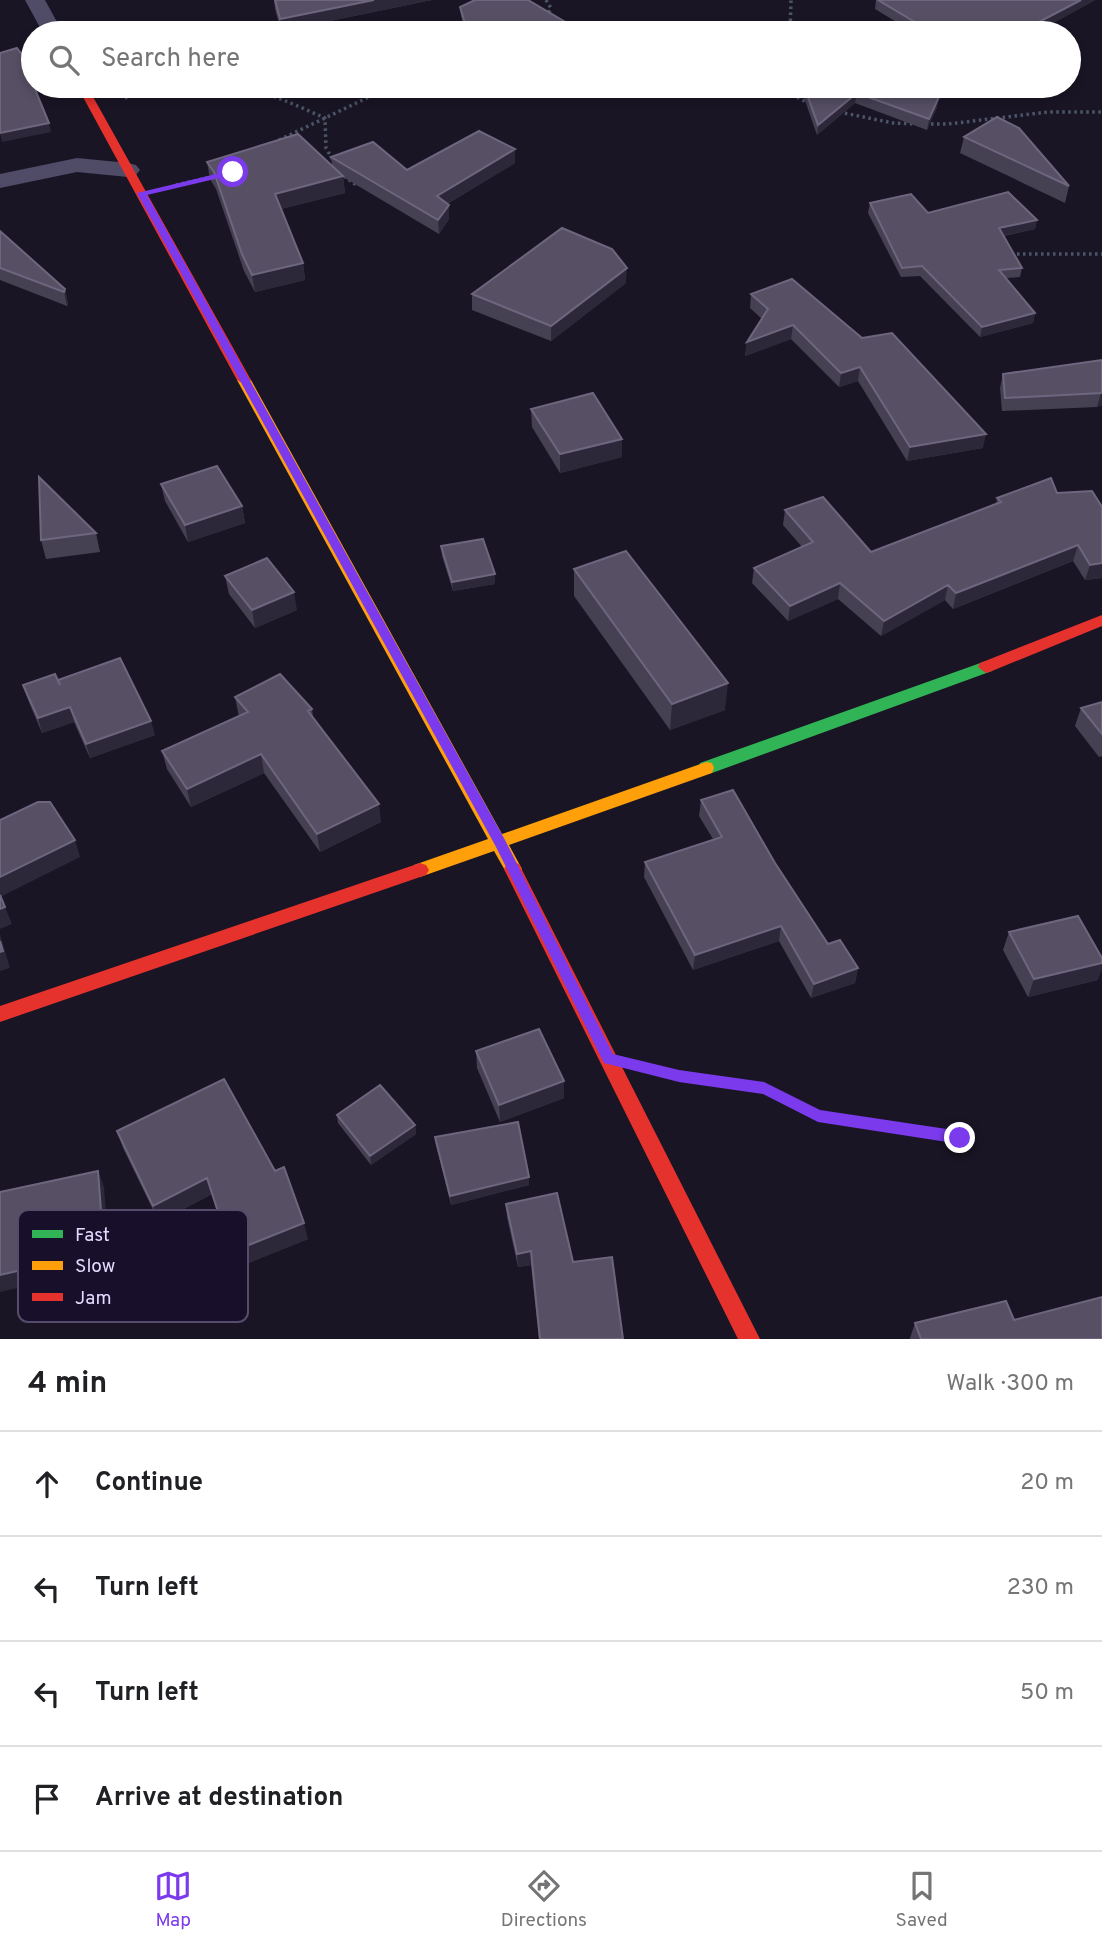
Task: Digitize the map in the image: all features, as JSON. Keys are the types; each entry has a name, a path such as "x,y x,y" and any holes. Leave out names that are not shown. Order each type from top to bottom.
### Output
{"street":[{"path":"35,0 46,21"},
{"path":"89,98 500,843 750,1339"},
{"path":"0,181 77,165 128,170"},
{"path":"0,1014 500,843 1025,653 1102,620"}],"path":[{"path":"545,21 551,8 546,0"},
{"path":"790,21 791,0"},
{"path":"94,106 124,98"},
{"path":"276,98 326,118"},
{"path":"270,145 367,98"},
{"path":"799,98 815,106"},
{"path":"827,110 893,123 948,124 1035,113 1102,112"},
{"path":"326,118 326,148 347,181 356,185"},
{"path":"142,193 220,175"},
{"path":"1006,254 1102,254"},
{"path":"609,1059 679,1076 764,1088 818,1116 960,1138"}],"building":[{"path":"275,0 374,0 280,19"},
{"path":"475,0 528,0 563,21 464,21 460,7"},
{"path":"878,0 1081,0 1041,21 913,21"},
{"path":"17,48 21,53 21,98 39,98 49,123 0,133 0,53"},
{"path":"808,98 851,98 818,125"},
{"path":"871,98 939,98 929,119"},
{"path":"997,117 1019,128 1069,186 964,137"},
{"path":"479,131 515,149 437,196 449,205 438,220 331,157 373,142 407,170"},
{"path":"298,134 343,176 275,194 303,263 252,275 242,254 214,172 207,162"},
{"path":"1008,192 1037,220 999,228 1022,268 999,270 1035,313 982,327 922,266 902,268 870,203 911,194 928,213"},
{"path":"562,228 612,249 627,268 551,326 472,294"},
{"path":"0,231 65,289 64,292 0,268"},
{"path":"792,279 862,338 892,333 986,434 910,447 860,367 841,373 793,325 747,342 768,309 751,294"},
{"path":"1102,360 1102,393 1005,398 1003,374"},
{"path":"593,393 622,439 560,454 531,409"},
{"path":"217,466 242,506 185,525 161,484"},
{"path":"39,477 96,533 41,540"},
{"path":"1051,478 1057,493 1092,491 1102,507 1102,563 1090,565 1078,545 956,593 948,585 884,621 840,583 790,606 754,568 813,542 785,510 823,497 871,552 1001,502 997,498"},
{"path":"483,539 495,574 452,582 441,546"},
{"path":"626,551 728,683 672,704 574,569"},
{"path":"267,558 294,592 252,610 225,576"},
{"path":"120,658 151,721 86,744 70,707 38,718 23,685 55,674 60,685 58,680"},
{"path":"280,674 312,709 308,711 379,804 317,834 261,754 187,789 162,751 248,712 235,697"},
{"path":"1102,702 1102,734 1081,708"},
{"path":"733,790 775,863 828,944 840,940 858,968 814,984 781,926 695,955 645,862 722,837 701,800"},
{"path":"38,802 50,802 75,840 0,877 0,820"},
{"path":"0,895 5,907 0,909"},
{"path":"1078,916 1102,958 1102,963 1034,979 1009,932"},
{"path":"539,1029 564,1081 499,1105 476,1051"},
{"path":"224,1079 275,1171 284,1167 304,1223 248,1245 248,1210 217,1210 207,1178 153,1206 117,1131"},
{"path":"380,1085 415,1125 370,1156 337,1115"},
{"path":"518,1122 529,1177 450,1196 435,1137"},
{"path":"98,1171 101,1210 18,1210 18,1271 0,1275 0,1192"},
{"path":"557,1193 573,1262 612,1257 623,1339 540,1339 531,1251 517,1254 506,1204"},
{"path":"1102,1297 1102,1339 921,1339 915,1323 1006,1301 1014,1320"}],"traffic: fast":[{"path":"706,768 986,667"}],"traffic: slow":[{"path":"244,380 513,869"},
{"path":"420,870 706,768"}],"traffic: jam":[{"path":"89,98 244,380"},
{"path":"986,667 1102,620"},
{"path":"513,869 749,1339"},
{"path":"0,1014 420,870"}],"route":[{"path":"233,172 142,193 500,843 609,1059 679,1076 764,1088 818,1116 960,1138"}]}
